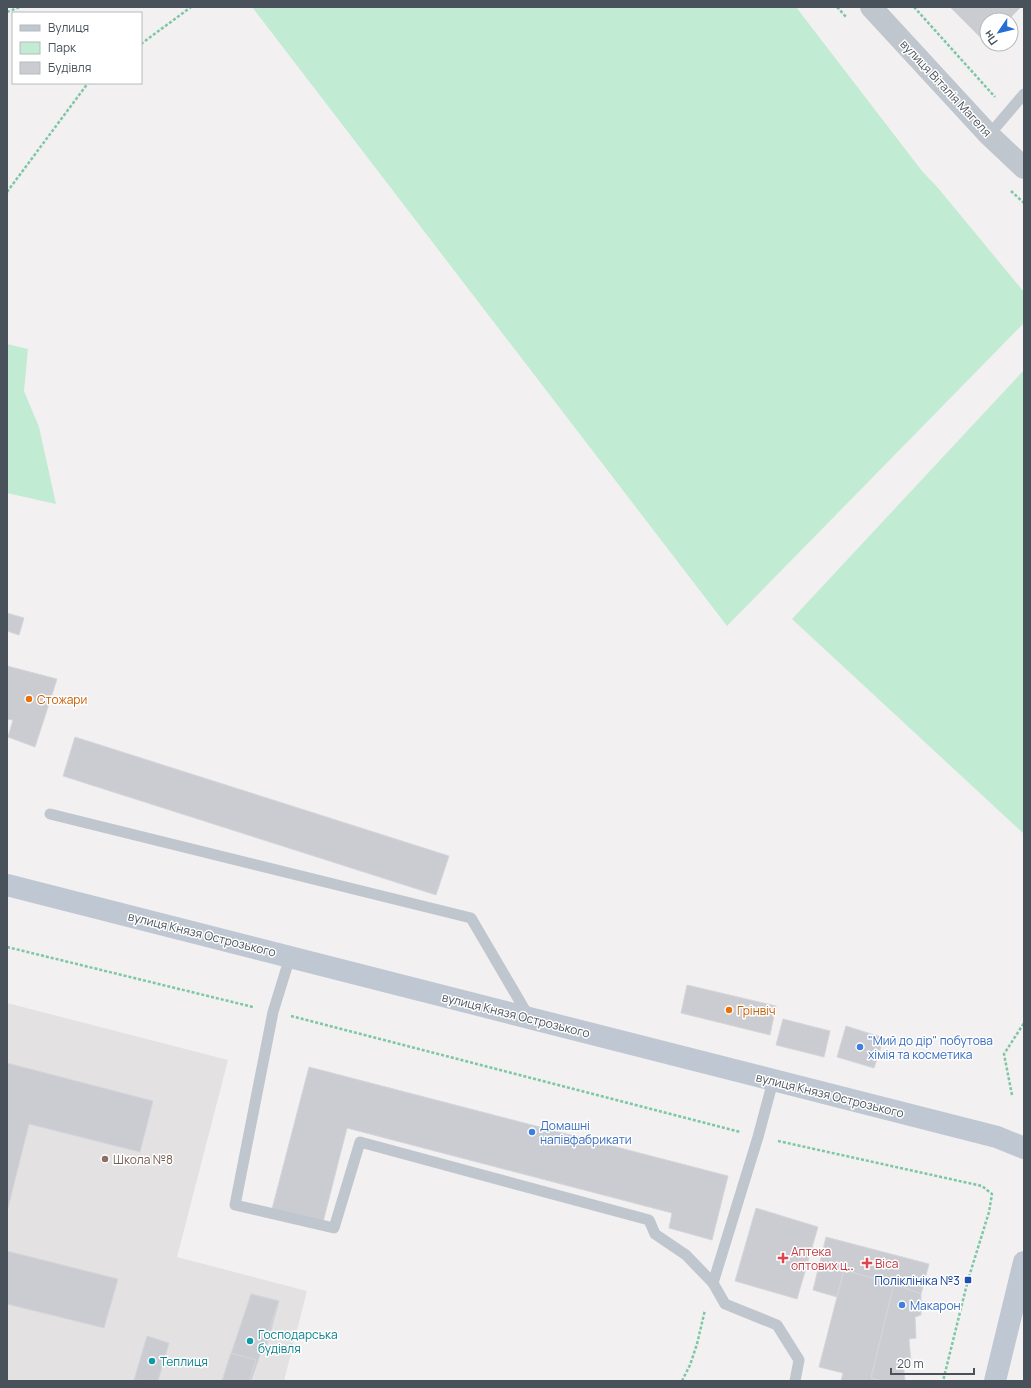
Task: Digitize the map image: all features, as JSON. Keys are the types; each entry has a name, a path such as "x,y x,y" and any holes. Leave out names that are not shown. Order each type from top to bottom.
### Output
{"street":[{"name":"вулиця Віталія Магеля","path":"871,7 989,135 1024,168"},
{"name":"вулиця Князя Острозького","path":"7,885 997,1137 1024,1148"},
{"path":"995,1381 1024,1262"}],"lane":[{"path":"989,135 1024,94"},
{"path":"50,814 471,918 529,1018"},
{"path":"290,956 273,1012 235,1205 334,1228 360,1142 649,1220 655,1234 686,1255 713,1284 725,1304 776,1325 799,1360 795,1381"},
{"path":"713,1284 758,1137 773,1080"}],"path":[{"path":"7,12 20,7"},
{"path":"142,43 191,7"},
{"path":"914,7 1008,111"},
{"path":"7,192 87,84"},
{"path":"7,947 273,1012 758,1137 982,1186 992,1194 989,1212 968,1280 943,1381"},
{"path":"1012,1095 1004,1054 1024,1023"},
{"path":"682,1381 690,1365 697,1344 713,1284"}],"shaded area":[{"name":"Школа №8","path":"7,1003 228,1060 177,1257 307,1291 284,1381 7,1381"}],"green space":[{"path":"252,7 796,7 922,171 938,188 1024,292 1024,323 727,626"},
{"path":"7,344 28,349 24,391 39,427 56,504 7,493"},
{"path":"1024,370 1024,834 792,619"}],"building":[{"path":"950,7 1021,7 1016,12 979,12 979,36"},
{"path":"7,613 24,618 19,635 7,631"},
{"name":"Стожари","path":"7,666 57,679 35,747 8,737 13,720 7,719"},
{"path":"75,737 449,856 436,895 63,776"},
{"name":"Грінвіч","path":"687,985 776,1006 770,1035 681,1013"},
{"path":"783,1019 830,1031 824,1057 776,1045"},
{"name":"\"Мий до дір\" побутова хімія та косметика","path":"846,1026 884,1038 874,1068 837,1057"},
{"path":"7,1063 153,1101 140,1152 29,1124 7,1212"},
{"path":"309,1067 728,1176 712,1240 669,1228 672,1213 347,1128 322,1226 271,1213"},
{"path":"756,1208 818,1227 797,1299 735,1281"},
{"path":"826,1237 929,1264 921,1294 894,1284 844,1270 837,1297 813,1290"},
{"path":"7,1251 118,1279 104,1328 7,1304"},
{"path":"844,1270 894,1284 871,1378 883,1381 841,1381 843,1373 819,1367"},
{"path":"894,1284 921,1294 921,1315 915,1317 916,1338 909,1339 911,1362 903,1362 905,1381 883,1381 871,1378"},
{"path":"251,1294 279,1301 265,1352 237,1344"},
{"name":"Господарська будівля","path":"251,1294 279,1301 251,1381 222,1381"},
{"name":"Теплиця","path":"147,1336 169,1343 158,1381 134,1380"},
{"path":"231,1353 256,1360 249,1381 222,1381"}],"place":[{"name":"Стожари","path":"29,699"},
{"name":"Грінвіч","path":"729,1010"},
{"name":"\"Мий до дір\" побутова хімія та косметика","path":"860,1047"},
{"name":"Домашні напівфабрикати","path":"532,1132"},
{"name":"Школа №8","path":"105,1159"},
{"name":"Аптека оптових ц‥","path":"783,1258"},
{"name":"Віса","path":"867,1263"},
{"name":"Поліклініка №3","path":"968,1280"},
{"name":"Макарон","path":"902,1305"},
{"name":"Господарська будівля","path":"250,1341"},
{"name":"Теплиця","path":"152,1361"}]}
